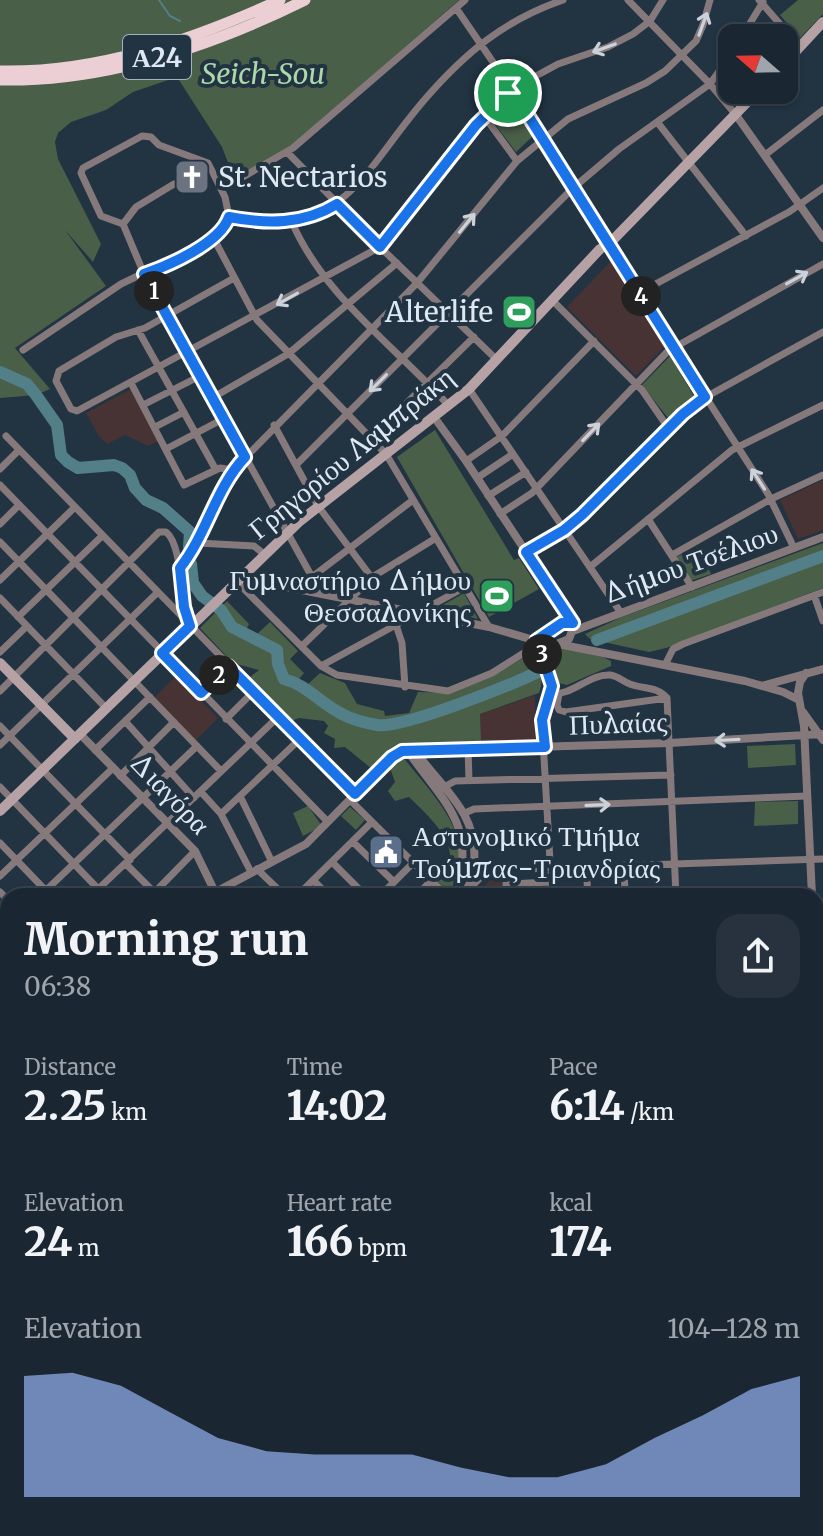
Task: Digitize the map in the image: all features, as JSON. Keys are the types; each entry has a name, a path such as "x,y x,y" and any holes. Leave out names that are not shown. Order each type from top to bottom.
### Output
{"highway":[{"name":"Α24","path":"0,71 75,66 157,48 280,0"},
{"name":"Α24","path":"0,80 74,75 161,56 226,34 305,0"}],"main road":[{"path":"800,47 823,22"},
{"name":"Γρηγορίου Λαμπράκη","path":"0,811 287,533 469,389 600,249 609,244 746,104"},
{"name":"Διαγόρα","path":"0,663 77,737"}],"street":[{"path":"222,189 287,152 358,95 391,61 465,0"},
{"path":"229,217 261,222 291,220 317,214 337,204 374,167 433,90 480,44 515,19 563,0"},
{"path":"628,0 736,115 823,238"},
{"path":"234,278 167,316 116,337 57,373 57,383 71,409 77,411 131,383 380,247 484,116 512,90 558,64 617,43 650,21 663,0"},
{"path":"180,568 198,543 233,470 417,283 517,161 576,114 651,80 683,56 700,34 710,0"},
{"path":"749,24 762,2 800,47"},
{"path":"456,8 512,90 771,499 794,548"},
{"path":"296,465 572,189 619,149 710,84 718,73"},
{"path":"765,155 823,110"},
{"path":"484,116 517,161"},
{"path":"658,123 746,236"},
{"path":"23,350 112,290 144,274 214,239 224,229 229,217 222,189 206,161 142,136 83,168 81,173 101,216 123,224 144,274 312,577 316,593"},
{"path":"287,152 497,360"},
{"path":"123,224 136,207 174,184"},
{"path":"639,293 746,236 823,188"},
{"path":"291,220 304,250 324,278 449,406"},
{"path":"214,239 255,316 386,454 489,627"},
{"path":"212,398 288,354 397,263"},
{"path":"500,514 537,488 674,346 823,264"},
{"path":"555,299 636,384 669,429"},
{"path":"138,330 216,470"},
{"path":"526,552 564,530 683,414 705,397 823,332"},
{"path":"371,438 474,337"},
{"path":"466,461 502,436 594,341"},
{"path":"143,405 200,376"},
{"path":"131,383 184,485 216,470 233,470"},
{"path":"469,389 621,613"},
{"path":"590,567 737,447 823,405"},
{"path":"155,427 184,412"},
{"path":"434,417 573,627 566,644"},
{"path":"166,449 223,419"},
{"path":"274,425 318,506 372,578"},
{"path":"6,436 301,738 372,822 440,888"},
{"path":"0,469 19,450"},
{"path":"477,478 513,454"},
{"path":"488,496 526,472"},
{"path":"672,555 771,499 823,475"},
{"path":"0,485 328,822"},
{"path":"312,577 413,500"},
{"path":"0,524 19,505"},
{"path":"0,580 74,508"},
{"path":"648,519 692,587"},
{"path":"0,691 156,534 164,531 172,538 190,626"},
{"path":"18,617 102,536"},
{"name":"Δήμου Τσέλιου","path":"538,643 546,632 562,623 573,627 621,613 823,537"},
{"path":"302,646 372,578 436,538"},
{"path":"0,542 221,771"},
{"path":"198,543 253,546 264,554"},
{"path":"237,579 489,627 547,648 566,644 761,686 787,693 799,700"},
{"path":"237,579 321,666 337,675 405,687 451,691 492,673 538,643"},
{"path":"321,666 465,587"},
{"path":"665,665 673,649 683,644 823,592"},
{"path":"0,745 157,593"},
{"path":"814,595 823,621"},
{"path":"0,598 106,708"},
{"path":"396,625 402,643 405,687"},
{"path":"0,652 27,626"},
{"path":"538,643 559,710 566,712 667,698"},
{"path":"201,693 228,666"},
{"path":"761,686 823,669"},
{"path":"806,673 799,685 799,700 805,737 812,888"},
{"path":"551,888 542,720 555,694 607,675 631,685 657,690 667,698 676,888"},
{"path":"226,719 254,691"},
{"path":"95,750 150,697"},
{"path":"803,711 822,736"},
{"path":"99,888 279,716"},
{"path":"125,721 194,798"},
{"path":"120,776 174,722"},
{"path":"0,726 104,833 148,888"},
{"name":"Πυλαίας","path":"410,750 822,736"},
{"name":"Διαγόρα","path":"77,737 95,750 195,851 210,888"},
{"path":"221,814 301,738"},
{"path":"51,888 104,833 197,746"},
{"path":"468,748 469,780"},
{"path":"223,888 306,844 392,757 410,750"},
{"path":"410,750 446,786 465,813 475,850 470,888"},
{"path":"410,750 458,823 464,858 460,888"},
{"path":"0,876 113,768"},
{"path":"446,786 455,781 469,780 671,775"},
{"path":"0,787 97,888"},
{"path":"201,792 221,814 254,871 274,886"},
{"path":"240,796 272,862"},
{"path":"465,813 474,809 807,796"},
{"path":"305,888 372,822"},
{"path":"353,842 394,882"},
{"path":"0,843 41,888"},
{"path":"161,888 195,851"},
{"path":"470,888 492,870 823,859"},
{"path":"332,862 358,888"},
{"path":"388,888 414,862"},
{"path":"624,865 625,888"},
{"path":"586,867 587,888"},
{"path":"313,880 321,888"},
{"path":"424,888 432,880"},
{"path":"506,884 551,882"}],"shaded area":[{"path":"611,261 653,330 667,344 636,376 567,307"},
{"path":"131,389 159,441 148,446 125,435 107,444 98,435 86,413"},
{"path":"823,480 823,530 798,539 780,500"},
{"path":"177,675 218,718 195,741 153,699"},
{"path":"535,695 535,740 412,742 432,731"},
{"path":"494,876 503,876 504,888 482,888"}],"green space":[{"name":"Seich-Sou","path":"0,0 459,0 289,148 234,178 222,147 177,77 133,92 106,110 71,122 58,133 55,142 58,159 101,244 93,262 65,230 106,286 15,348 50,389 36,395 0,398"},
{"path":"798,0 823,0 823,14 800,38 798,24 788,24 780,15"},
{"path":"510,98 533,136 516,152 491,119"},
{"path":"670,356 695,398 668,418 642,385"},
{"path":"435,430 514,560 519,558 539,589 489,617 397,457"},
{"path":"823,543 823,588 649,652 590,639 585,634 622,617"},
{"path":"698,547 711,574 690,581 674,558"},
{"path":"464,593 478,619 436,609"},
{"path":"227,601 249,624 247,628 255,636 270,622 298,651 290,659 304,673 299,679 306,686 320,673 345,683 357,704 384,711 385,716 409,713 418,692 451,693 494,675 528,655 539,667 541,688 539,693 480,714 481,741 398,744 389,749 372,769 345,747 334,748 335,739 324,733 328,726 324,721 299,718 291,721 250,677 259,670 233,663 200,628"},
{"path":"553,646 603,657 611,661 611,666 567,685 559,683 544,650"},
{"path":"795,744 796,765 748,768 747,746"},
{"path":"403,757 450,819 460,854 458,873 451,888 445,888 435,879 436,875 451,871 445,838 409,797 395,801 388,791 395,782 390,768"},
{"path":"798,801 798,824 754,826 755,802"},
{"path":"308,806 322,826 303,836 293,813"},
{"path":"350,807 365,820 356,830 341,816"}],"waterway":[{"path":"159,0 170,16 180,21"},
{"path":"0,372 27,384 36,395 57,425 61,455 68,462 78,468 114,465 122,468 146,500 163,508 190,532 189,547"},
{"path":"597,640 823,556"},
{"path":"191,564 193,583 202,596 221,610 232,627 277,650 284,679 300,686 334,710 359,721 377,725 410,720 540,671"}],"place":[{"name":"St. Nectarios","path":"192,177"},
{"name":"Alterlife","path":"519,312"},
{"name":"Γυμναστήριο Δήμου Θεσσαλονίκης","path":"497,596"},
{"name":"Αστυνομικό Τμήμα Τούμπας-Τριανδρίας","path":"386,852"}],"route":[{"path":"512,90 705,397 683,414 582,515 564,530 526,552 573,623 562,623 537,640 552,686 542,720 545,747 402,751 355,794 228,666 201,693 162,653 190,626 184,607 180,568 198,543 228,477 245,457 144,274 214,239 224,229 229,217 255,222 280,222 317,214 337,204 380,247 476,125 508,93 512,90"}]}
